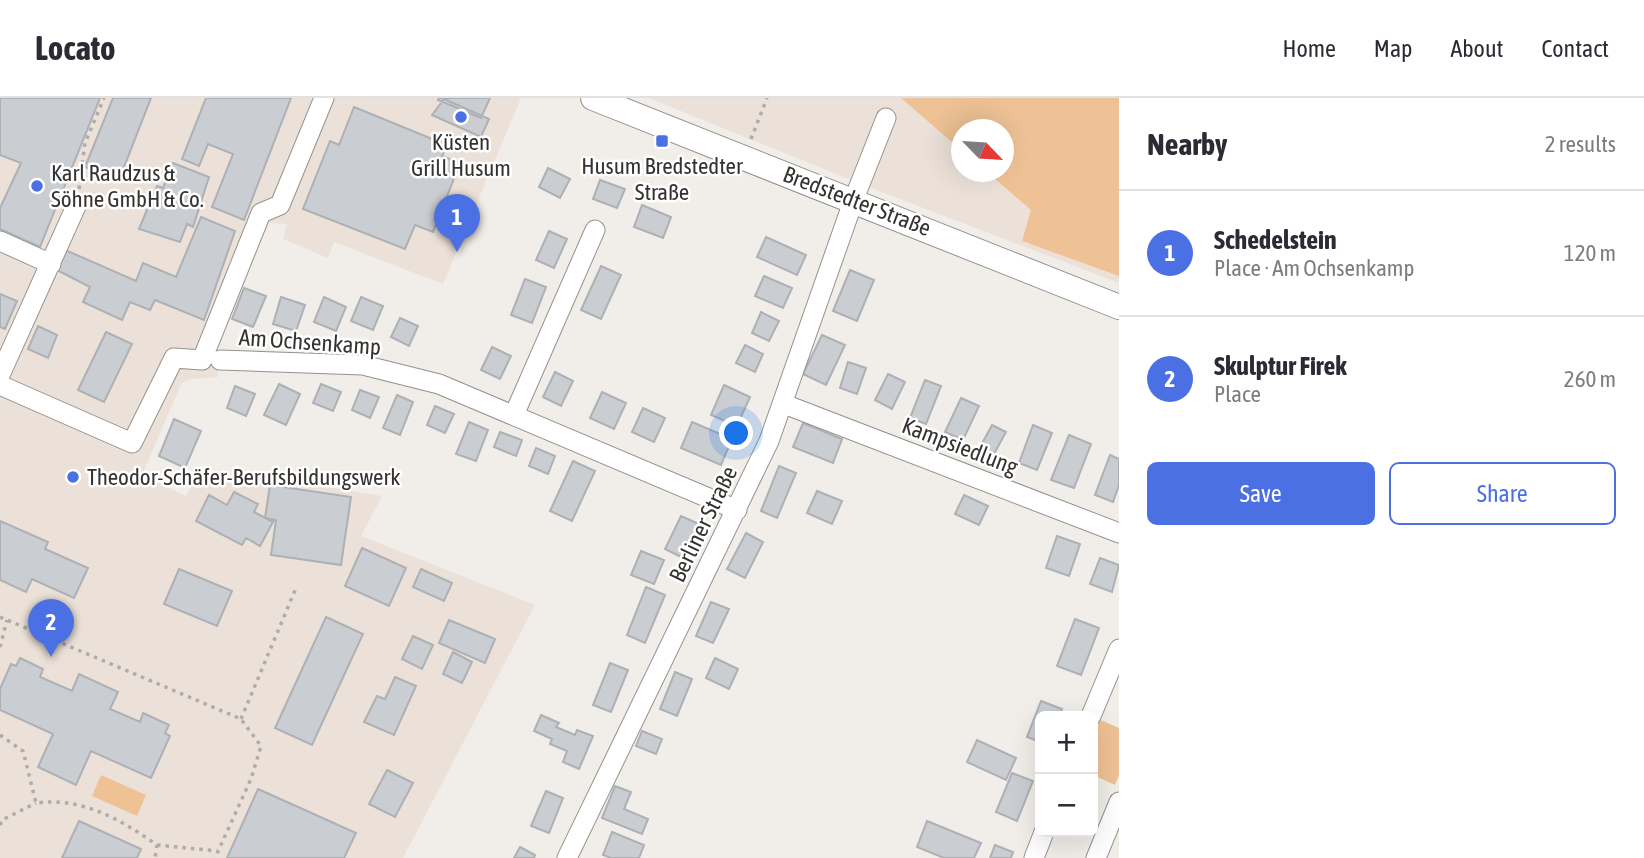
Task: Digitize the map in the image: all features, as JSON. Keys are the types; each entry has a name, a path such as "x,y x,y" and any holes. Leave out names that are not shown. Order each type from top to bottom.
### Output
{"main road":[{"name":"Bredstedter Straße","path":"593,98 853,199 1119,307"}],"street":[{"path":"211,360 261,213 280,205 324,98"},
{"name":"Berliner Straße","path":"567,858 737,510 784,404 853,199 886,118"},
{"path":"0,375 77,204"},
{"path":"514,415 595,230"},
{"path":"0,241 51,264"},
{"name":"Am Ochsenkamp","path":"0,385 132,443 174,358 363,365 439,384 737,510"},
{"name":"Kampsiedlung","path":"784,404 1119,533"},
{"path":"1093,711 1119,649"},
{"path":"1096,858 1119,802"},
{"path":"1034,858 1042,837"}],"path":[{"path":"77,204 85,143 104,98"},
{"path":"744,158 767,98"},
{"path":"241,719 296,588"},
{"path":"0,617 241,719 261,746 251,779 215,858"},
{"path":"0,647 7,620"},
{"path":"0,735 23,751 36,803"},
{"path":"1,822 36,803 61,800 119,818 157,845 218,851"},
{"path":"155,858 157,845"}],"shaded area":[{"name":"Theodor-Schäfer-Berufsbildungswerk","path":"0,98 521,98 443,284 334,242 328,258 283,239 287,224 269,223 216,346 218,377 191,379 181,384 142,475 186,496 195,479 286,480 382,496 361,536 535,605 403,858 0,858"},
{"path":"649,98 1119,98 1119,283 853,181"},
{"path":"901,98 1119,98 1119,276 1022,241 1031,210 999,182 1014,182 1014,119 951,119 951,141"},
{"path":"1098,719 1119,728 1119,775 1115,785 1098,777"},
{"path":"101,775 146,795 137,816 92,796"}],"building":[{"name":"Karl Raudzus & Söhne GmbH & Co.","path":"0,98 100,98 40,247 0,229 0,208 21,163 0,155"},
{"path":"113,98 151,98 119,180 85,167"},
{"path":"206,98 291,98 244,220 212,207 233,154 208,144 199,166 182,159"},
{"path":"490,98 481,118 438,100"},
{"name":"Küsten Grill Husum","path":"444,99 489,119 481,137 432,115"},
{"path":"354,107 447,145 442,156 460,163 433,232 415,225 405,249 303,209 330,141 339,145"},
{"path":"173,163 209,177 193,227 187,224 180,242 139,229 157,186 163,188"},
{"path":"548,168 570,179 560,198 539,187"},
{"path":"600,180 625,189 617,208 593,199"},
{"path":"642,205 671,217 663,238 634,227"},
{"path":"201,217 235,231 204,320 155,300 150,310 130,302 122,320 83,302 90,287 55,269 63,249 136,281 143,263 176,277"},
{"path":"549,231 567,239 554,268 536,260"},
{"path":"766,237 806,255 797,275 757,257"},
{"path":"601,266 621,275 601,319 581,310"},
{"path":"850,270 874,280 857,321 833,311"},
{"path":"764,276 792,288 783,308 755,296"},
{"path":"525,279 546,287 532,323 511,315"},
{"path":"244,288 266,296 253,327 232,319"},
{"path":"0,294 17,301 5,329 0,327"},
{"path":"281,297 305,305 296,331 273,324"},
{"path":"324,297 346,307 336,331 314,322"},
{"path":"361,297 383,306 373,330 351,321"},
{"path":"761,312 779,321 769,341 752,333"},
{"path":"400,318 418,326 409,346 391,337"},
{"path":"38,326 57,335 48,358 28,349"},
{"path":"106,332 132,344 104,402 78,390"},
{"path":"822,335 845,345 826,385 803,374"},
{"path":"745,345 763,354 755,372 736,363"},
{"path":"492,347 511,356 500,379 481,370"},
{"path":"848,362 866,368 857,394 840,388"},
{"path":"555,372 573,381 561,406 543,397"},
{"path":"888,374 905,382 892,409 875,400"},
{"path":"925,380 941,386 926,424 910,418"},
{"path":"279,384 300,394 286,425 264,415"},
{"path":"321,384 341,392 333,411 313,403"},
{"path":"724,385 750,397 737,426 711,415"},
{"path":"235,386 255,394 246,416 227,408"},
{"path":"360,390 379,397 370,418 352,410"},
{"path":"602,392 626,403 614,429 590,418"},
{"path":"397,395 413,402 400,435 383,428"},
{"path":"961,398 979,406 963,440 945,432"},
{"path":"435,406 454,414 445,433 427,425"},
{"path":"643,408 665,418 654,442 632,432"},
{"path":"174,419 201,431 185,468 159,456"},
{"path":"469,422 488,430 476,461 456,454"},
{"path":"692,422 732,439 721,465 681,448"},
{"path":"803,423 842,439 833,463 793,447"},
{"path":"992,425 1006,432 994,454 980,447"},
{"path":"1033,425 1052,433 1037,470 1019,463"},
{"path":"500,432 522,440 516,456 494,447"},
{"path":"1069,435 1091,444 1074,488 1051,480"},
{"path":"536,448 555,456 548,474 529,466"},
{"path":"1110,455 1119,459 1119,485 1113,502 1095,495"},
{"path":"573,461 595,471 572,521 550,511"},
{"path":"779,466 796,473 777,518 761,511"},
{"path":"270,485 351,497 341,565 271,555 276,520 265,518"},
{"path":"817,491 842,501 832,524 807,513"},
{"path":"234,492 258,504 254,512 273,522 260,546 246,538 242,545 196,521 209,495 227,505"},
{"path":"964,495 988,506 979,525 955,514"},
{"path":"681,516 701,525 685,559 665,549"},
{"path":"0,521 48,542 45,549 88,568 74,598 32,579 26,592 0,580"},
{"path":"746,533 763,542 745,578 727,569"},
{"path":"1057,536 1080,544 1069,576 1046,568"},
{"path":"362,548 406,568 389,606 345,586"},
{"path":"641,551 664,560 654,584 631,575"},
{"path":"1100,558 1119,565 1112,592 1090,584"},
{"path":"179,569 232,591 217,626 164,604"},
{"path":"421,569 452,583 444,601 413,587"},
{"path":"646,587 665,595 645,643 627,635"},
{"path":"711,602 729,609 713,643 696,636"},
{"path":"326,617 363,634 312,745 275,728"},
{"path":"1075,619 1099,628 1081,675 1057,666"},
{"path":"449,620 495,639 485,663 439,643"},
{"path":"413,636 433,645 422,669 402,659"},
{"path":"453,652 472,662 462,683 443,674"},
{"path":"20,658 43,669 40,677 72,691 79,674 118,692 110,709 140,722 143,713 169,725 165,733 170,736 151,778 91,751 76,785 38,767 53,734 0,710 0,689 11,664 16,666"},
{"path":"715,658 738,669 729,689 706,678"},
{"path":"610,663 628,670 611,712 593,705"},
{"path":"675,672 692,679 677,716 660,709"},
{"path":"395,677 416,686 394,735 364,722 377,696 385,699"},
{"path":"1041,701 1062,709 1061,711 1037,711"},
{"path":"541,715 559,723 556,727 575,735 577,730 593,736 579,769 563,762 567,751 550,744 552,739 534,731"},
{"path":"1035,716 1035,740 1027,737"},
{"path":"642,731 662,739 656,754 636,746"},
{"path":"977,740 1016,758 1006,780 967,762"},
{"path":"387,770 413,783 395,817 369,804"},
{"path":"1012,773 1033,781 1017,821 996,812"},
{"path":"615,786 631,792 624,809 648,819 642,834 602,818"},
{"path":"258,789 356,833 344,858 227,858"},
{"path":"546,791 563,798 549,833 531,826"},
{"path":"79,821 141,849 137,858 62,858"},
{"path":"927,821 981,843 974,858 944,858 917,847"},
{"path":"612,832 644,845 639,858 611,858 603,855"},
{"path":"995,845 1013,852 1011,858 990,858"},
{"path":"520,847 535,855 534,858 514,858"}],"place":[{"name":"Küsten Grill Husum","path":"461,117"},
{"name":"Husum Bredstedter Straße","path":"662,141"},
{"name":"Karl Raudzus & Söhne GmbH & Co.","path":"37,186"},
{"name":"Schedelstein","path":"457,252"},
{"name":"Theodor-Schäfer-Berufsbildungswerk","path":"73,477"},
{"name":"Skulptur Firek","path":"51,657"}]}
